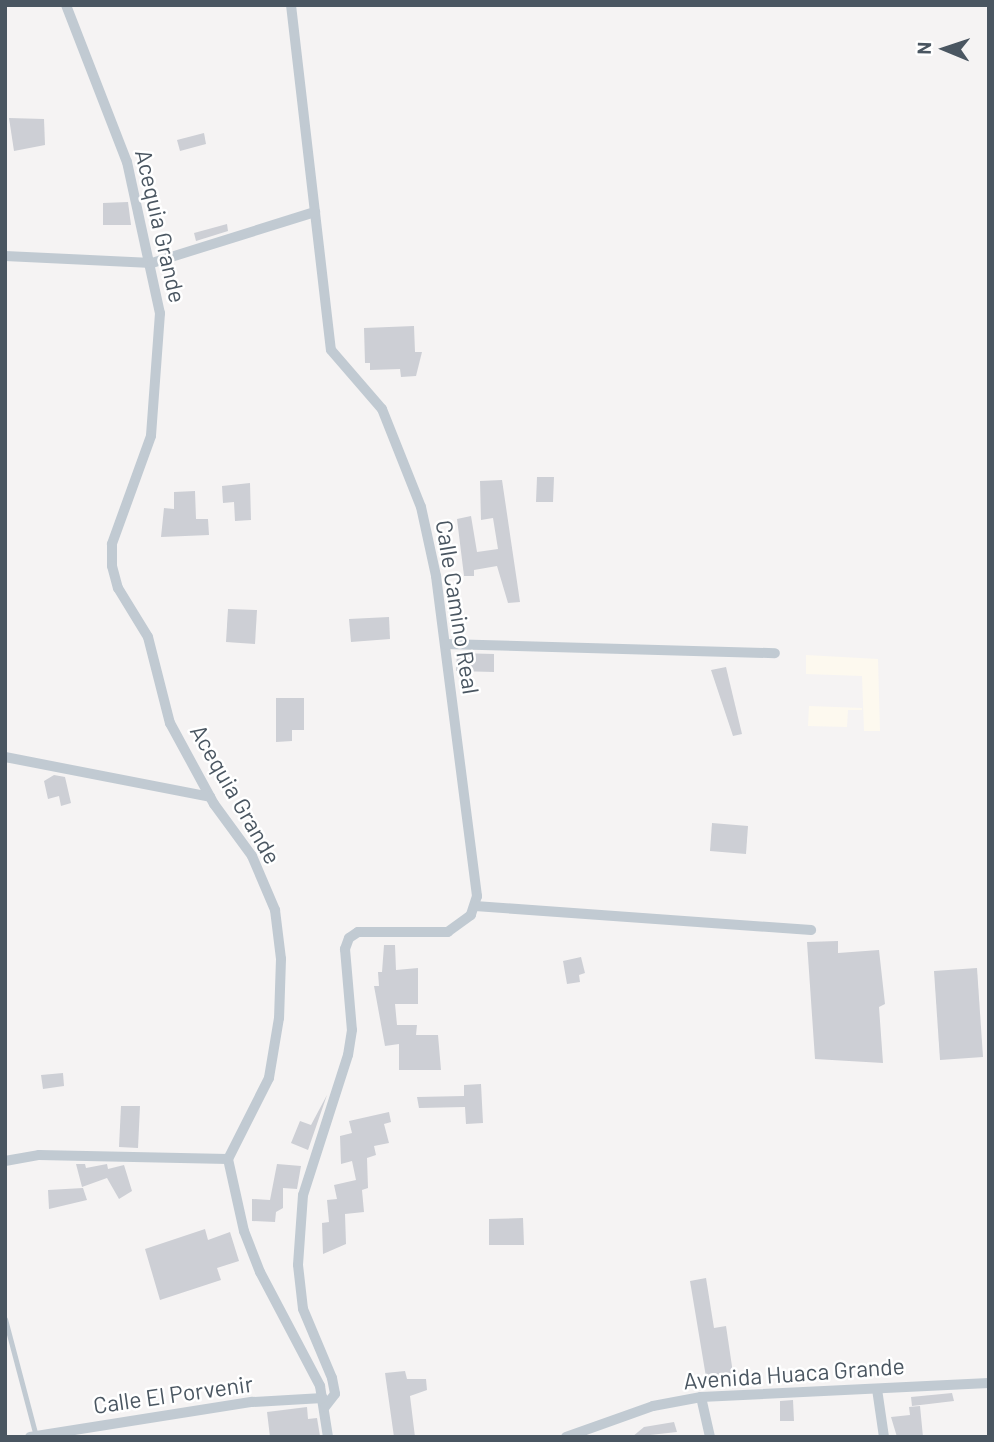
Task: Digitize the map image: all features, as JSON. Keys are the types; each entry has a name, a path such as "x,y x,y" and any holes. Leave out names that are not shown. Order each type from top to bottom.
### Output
{"street":[{"name":"Acequia Grande","path":"66,5 127,162 152,264 161,347 151,436 112,544 112,566 118,588 148,636 170,723 210,797 257,867 275,910 281,959 279,1018 269,1078 228,1159"},
{"name":"Calle Camino Real","path":"291,5 331,350 382,409 421,507 445,644 475,906"},
{"path":"5,256 152,264 315,212"},
{"path":"445,644 775,653"},
{"path":"5,757 210,797"},
{"path":"324,1402 335,1394 332,1378 303,1309 298,1265 303,1195 352,1030 345,949 349,938 358,932 448,932 462,925 475,906 811,930"},
{"path":"5,1161 39,1155 228,1159 244,1231 260,1272 324,1402 328,1437"},
{"name":"Avenida Huaca Grande","path":"566,1437 653,1406 701,1397 989,1383"},
{"path":"877,1389 884,1437"},
{"path":"701,1397 710,1437"},
{"name":"Calle El Porvenir","path":"33,1436 252,1402 324,1402"}],"lane":[{"path":"5,1319 33,1436"}],"shaded area":[{"path":"806,655 878,659 880,731 864,731 862,676 806,674"},
{"path":"809,706 862,710 848,710 847,727 808,726"}],"building":[{"path":"9,118 44,119 45,145 14,151"},
{"path":"204,133 206,144 180,151 177,140"},
{"path":"128,202 131,225 103,225 103,203"},
{"path":"227,224 228,231 196,241 194,233"},
{"path":"414,326 415,352 422,352 416,376 401,377 400,369 370,370 370,363 365,363 364,328"},
{"path":"537,477 554,477 553,502 536,502"},
{"path":"502,480 520,602 508,603 497,566 474,570 474,576 464,576 457,519 471,516 477,552 498,549 493,518 481,520 480,481"},
{"path":"250,483 251,520 235,521 234,502 223,503 222,486"},
{"path":"195,491 196,519 208,519 209,535 161,537 164,508 174,509 174,492"},
{"path":"228,609 257,610 255,644 226,642"},
{"path":"389,617 390,639 351,642 349,619"},
{"path":"457,653 494,654 494,672 456,671"},
{"path":"726,667 742,734 733,736 711,670"},
{"path":"276,698 304,698 304,730 292,730 292,741 276,742"},
{"path":"54,775 65,777 71,803 61,806 59,796 48,799 44,781"},
{"path":"712,823 748,826 746,854 710,851"},
{"path":"838,941 838,953 879,950 885,1004 879,1007 883,1063 815,1059 807,942"},
{"path":"384,945 395,945 396,970 418,968 418,1004 395,1004 397,1025 417,1025 416,1035 438,1035 441,1070 399,1070 399,1044 385,1046 374,986 379,986 378,972 382,972"},
{"path":"581,957 585,973 579,975 580,982 567,984 563,961"},
{"path":"977,968 983,1057 940,1060 934,971"},
{"path":"63,1073 64,1086 43,1089 41,1075"},
{"path":"481,1084 483,1123 466,1124 465,1107 419,1108 417,1097 464,1096 464,1085"},
{"path":"327,1095 308,1150 291,1143 300,1121 311,1125"},
{"path":"121,1106 140,1106 138,1148 119,1147"},
{"path":"389,1112 391,1122 384,1124 389,1143 374,1146 376,1155 367,1158 368,1188 362,1190 364,1212 345,1214 346,1244 323,1254 322,1223 329,1222 327,1200 337,1199 334,1185 356,1180 352,1161 341,1164 340,1136 352,1133 349,1121"},
{"path":"76,1164 85,1164 86,1168 107,1164 108,1169 124,1165 132,1191 119,1199 107,1178 82,1187"},
{"path":"277,1164 301,1166 297,1189 283,1188 283,1208 276,1212 275,1222 252,1221 252,1199 270,1200"},
{"path":"83,1188 87,1200 49,1209 48,1190"},
{"path":"523,1218 524,1245 489,1245 489,1219"},
{"path":"205,1229 208,1240 230,1232 239,1261 217,1268 221,1280 160,1300 145,1249"},
{"path":"706,1278 714,1328 726,1326 733,1373 706,1377 690,1281"},
{"path":"405,1371 407,1379 426,1379 427,1390 410,1396 415,1437 394,1437 385,1373"},
{"path":"952,1393 954,1401 912,1406 911,1397"},
{"path":"793,1400 794,1421 780,1421 780,1401"},
{"path":"920,1406 923,1437 897,1437 891,1417 910,1415 909,1407"},
{"path":"307,1407 308,1419 317,1418 320,1436 270,1437 267,1412"},
{"path":"674,1422 677,1432 632,1437 644,1427"}]}
